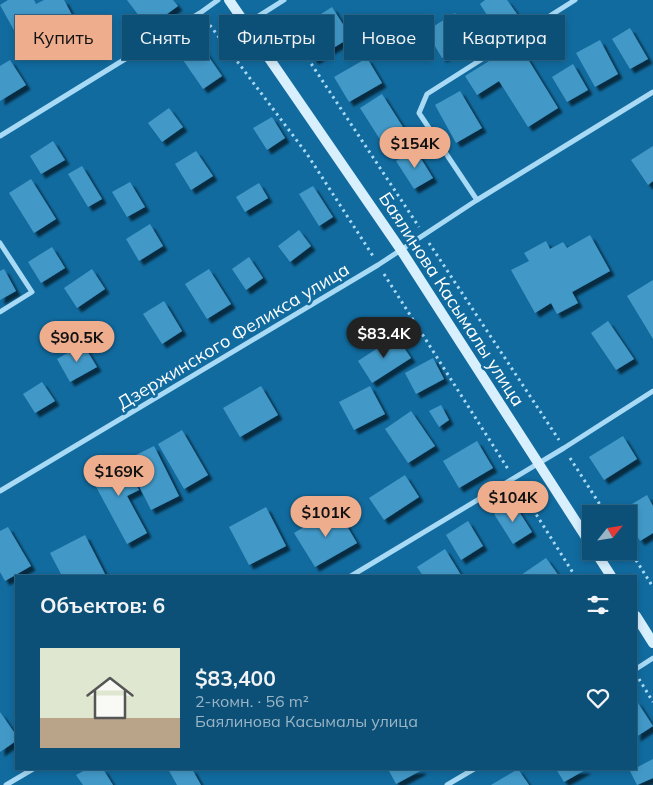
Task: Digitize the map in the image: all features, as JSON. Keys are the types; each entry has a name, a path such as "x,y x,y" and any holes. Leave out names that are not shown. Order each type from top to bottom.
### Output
{"main road":[{"name":"Баялинова Касымалы улица","path":"229,0 240,15"},
{"name":"Баялинова Касымалы улица","path":"271,60 401,250 582,531"},
{"path":"601,560 610,575"},
{"path":"637,618 653,642"}],"street":[{"path":"0,136 200,14 218,0"},
{"path":"260,15 284,0"},
{"path":"477,200 419,113 427,94 575,0"},
{"name":"Дзержинского Феликса улица","path":"0,491 378,265 477,200 653,92"},
{"path":"0,243 32,292 0,312"},
{"path":"353,575 564,448 653,391"},
{"path":"637,668 653,658"},
{"path":"6,785 31,770"},
{"path":"447,785 472,770"}],"path":[{"path":"274,6 600,505"},
{"path":"200,14 307,154 574,575"},
{"path":"636,560 653,587"},
{"path":"637,676 653,702"}],"building":[{"path":"8,0 34,0 36,4 44,0 64,0 72,15 15,15 15,32 0,5"},
{"path":"127,0 173,0 178,6 166,15 138,15"},
{"path":"485,0 507,0 517,14 487,15 480,4"},
{"path":"332,7 344,26 344,41 334,48 334,15 319,15"},
{"path":"444,20 444,57 442,58 434,44 434,26"},
{"path":"630,28 648,59 630,69 612,39"},
{"path":"600,40 618,74 595,87 576,53"},
{"path":"209,57 222,76 203,89 183,60 209,60"},
{"path":"10,60 26,85 0,101 0,66"},
{"path":"364,60 368,60 382,83 349,102 334,77"},
{"path":"491,60 528,60 558,108 528,127 499,81 477,95 465,76"},
{"path":"573,64 588,90 567,102 552,77"},
{"path":"460,91 482,128 456,143 435,105"},
{"path":"382,94 408,135 386,149 360,108"},
{"path":"169,108 183,127 162,142 148,123"},
{"path":"272,117 285,138 267,150 253,128"},
{"path":"53,141 65,160 41,174 30,156"},
{"path":"653,146 653,181 648,185 631,160"},
{"path":"415,149 433,178 414,189 396,161"},
{"path":"196,151 213,176 191,190 175,164"},
{"path":"82,166 102,199 88,207 68,174"},
{"path":"31,179 56,219 34,233 9,193"},
{"path":"130,182 145,207 127,217 112,192"},
{"path":"259,183 268,198 245,212 236,197"},
{"path":"313,186 333,217 319,226 299,194"},
{"path":"150,224 163,246 139,261 126,239"},
{"path":"299,230 311,246 290,262 278,246"},
{"path":"590,235 610,271 572,292 578,303 557,314 551,303 535,313 511,270 529,261 524,253 546,241 550,249 563,242 567,248"},
{"path":"52,247 65,268 41,283 28,262"},
{"path":"249,257 263,278 246,290 232,269"},
{"path":"4,269 16,291 0,300 0,271"},
{"path":"92,269 105,289 77,308 64,288"},
{"path":"209,269 231,304 207,319 185,284"},
{"path":"653,280 653,339 627,296"},
{"path":"164,301 182,331 162,344 143,314"},
{"path":"608,321 634,359 616,370 591,333"},
{"path":"396,336 411,358 372,383 358,361"},
{"path":"83,344 97,367 70,382 57,359"},
{"path":"433,358 444,379 416,394 405,373"},
{"path":"42,382 55,401 35,413 23,394"},
{"path":"261,386 278,415 240,437 223,408"},
{"path":"370,386 385,414 354,430 339,402"},
{"path":"441,405 449,420 439,427 429,411"},
{"path":"411,411 435,446 408,463 385,429"},
{"path":"182,430 208,475 184,489 158,444"},
{"path":"623,436 637,459 604,480 589,457"},
{"path":"477,441 493,468 459,488 443,461"},
{"path":"154,446 179,496 151,510 126,460"},
{"path":"120,455 139,490 127,496 147,533 127,544 88,472"},
{"path":"405,475 419,497 384,520 369,498"},
{"path":"647,495 653,506 653,533 640,541 638,538 638,505 630,505"},
{"path":"513,502 532,532 513,544 494,514"},
{"path":"266,507 286,546 249,565 229,527"},
{"path":"336,508 357,543 315,567 294,533"},
{"path":"468,521 483,546 461,560 446,535"},
{"path":"8,527 31,566 5,581 0,572 0,531"},
{"path":"85,535 105,575 61,575 50,553"},
{"path":"445,549 461,575 422,575 417,567"},
{"path":"546,558 558,575 521,575"},
{"path":"637,702 653,726 637,736"},
{"path":"0,712 15,734 15,742 0,752"},
{"path":"653,759 653,778 637,785 630,771 637,770 637,767"},
{"path":"85,770 104,770 113,785 83,785 76,775"},
{"path":"169,770 193,770 201,785 177,785"},
{"path":"389,770 422,770 396,784"},
{"path":"519,770 529,785 491,785"},
{"path":"557,770 585,770 564,782"}]}
